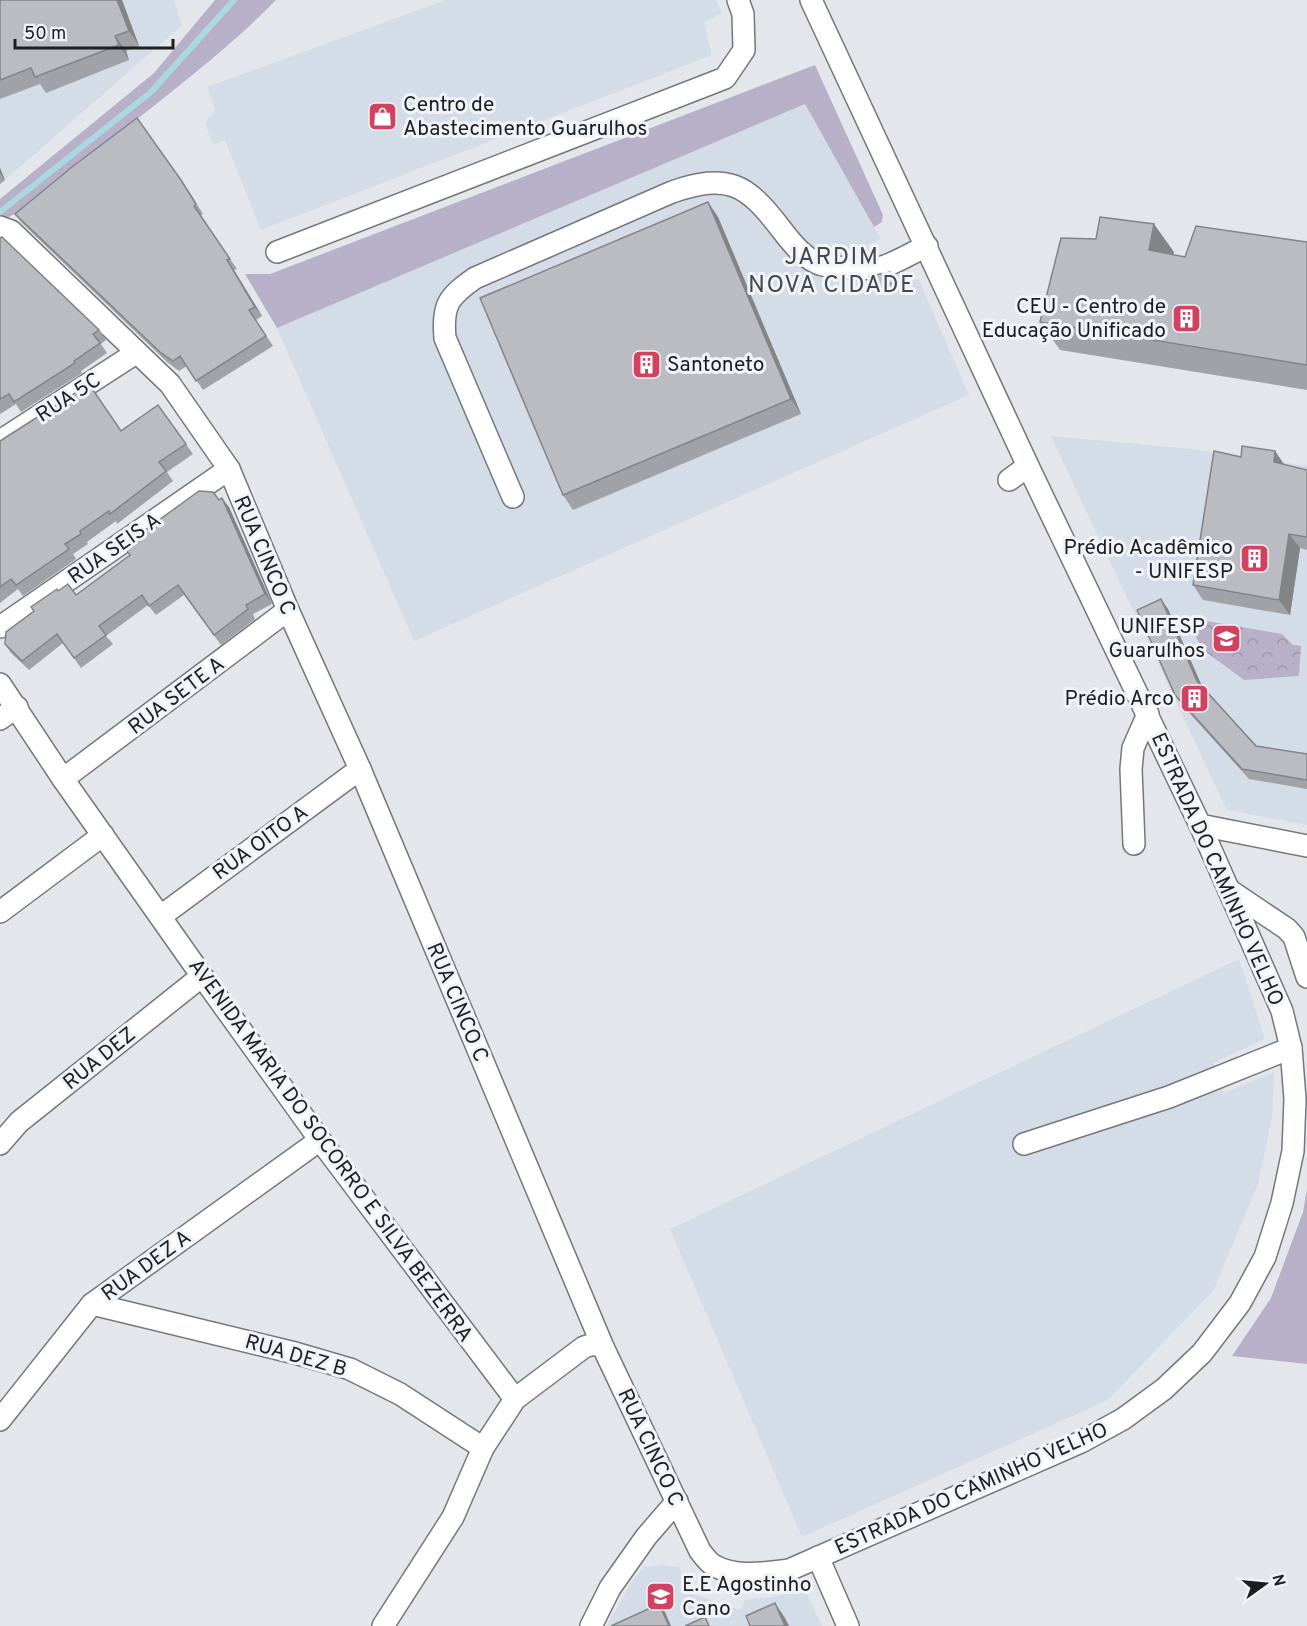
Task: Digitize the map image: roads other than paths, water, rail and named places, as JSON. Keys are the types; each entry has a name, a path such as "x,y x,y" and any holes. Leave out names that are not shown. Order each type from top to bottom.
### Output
{"street":[{"path":"277,252 725,78 744,50 743,14 738,0"},
{"name":"ESTRADA DO CAMINHO VELHO","path":"811,0 1028,466 1148,714 1172,771 1200,825 1282,1011 1291,1048 1295,1099 1300,1117 1281,1203 1265,1257 1240,1303 1202,1353 1164,1389 1123,1419 1082,1442 818,1557"},
{"path":"513,497 445,338 443,316 451,298 475,278 672,192 704,183 720,182 741,187 762,204 793,245 818,264 832,267 878,268 927,246"},
{"name":"RUA CINCO C","path":"0,227 11,231 170,384 229,469 288,610 360,769 603,1347 700,1551 711,1564 728,1571 762,1574 789,1570 818,1557"},
{"name":"RUA 5C","path":"0,441 136,353"},
{"path":"1009,480 1028,466"},
{"name":"RUA SEIS A","path":"0,627 229,469"},
{"name":"RUA SETE A","path":"63,779 288,610"},
{"name":"AVENIDA MARIA DO SOCORRO E SILVA BEZERRA","path":"0,684 8,713 63,779 320,1140 515,1399"},
{"path":"1134,844 1131,769 1133,748 1148,714"},
{"name":"RUA OITO A","path":"161,916 360,769"},
{"path":"1200,825 1307,846"},
{"path":"0,912 103,835"},
{"path":"1229,890 1287,929 1294,937 1307,977"},
{"name":"RUA DEZ","path":"0,1144 19,1122 202,976"},
{"path":"1024,1144 1169,1097 1291,1048"},
{"name":"RUA DEZ A","path":"0,1420 92,1304 320,1140"},
{"name":"RUA DEZ B","path":"92,1304 296,1353 350,1369 400,1394 483,1448"},
{"path":"383,1626 453,1517 483,1448 515,1399 584,1347 594,1344 603,1347"},
{"path":"591,1626 610,1588 646,1537 677,1502"},
{"path":"818,1557 848,1626"}],"waterway":[{"path":"0,212 151,92 234,0"}],"place":[{"name":"Centro de Abastecimento Guarulhos","path":"382,116"},
{"name":"CEU - Centro de Educação Unificado","path":"1187,318"},
{"name":"Santoneto","path":"646,364"},
{"name":"Prédio Acadêmico - UNIFESP","path":"1254,559"},
{"name":"UNIFESP Guarulhos","path":"1226,638"},
{"name":"Prédio Arco","path":"1195,698"},
{"name":"E.E Agostinho Cano","path":"661,1596"}],"district":[{"name":"JARDIM NOVA CIDADE","path":"832,270"}]}
